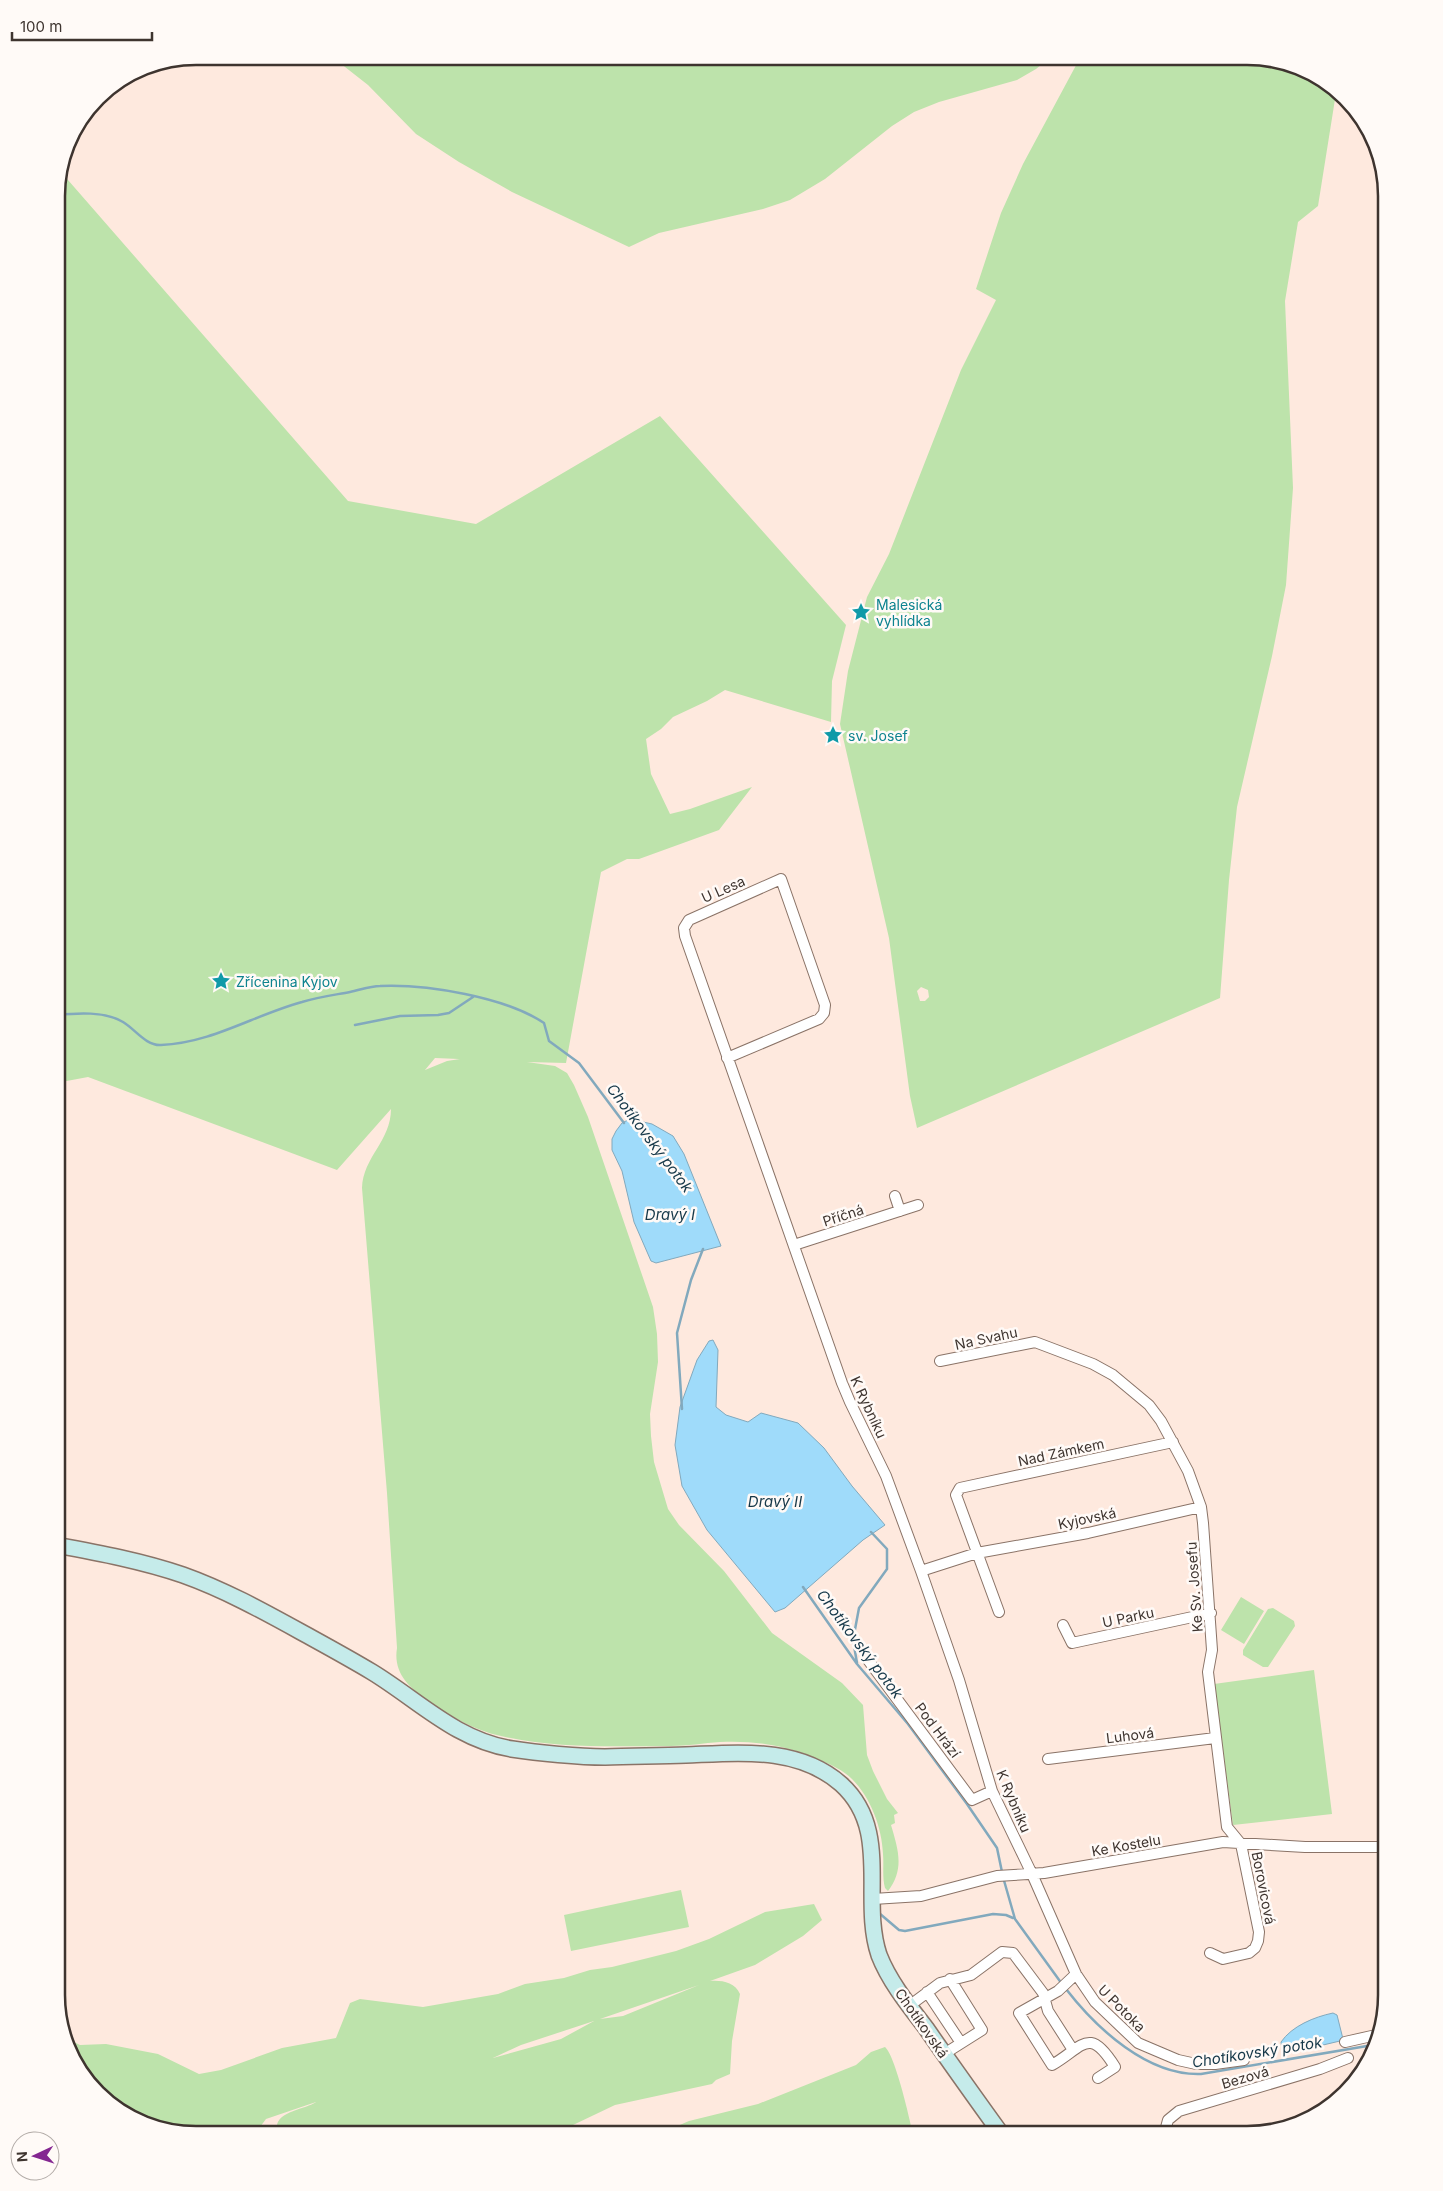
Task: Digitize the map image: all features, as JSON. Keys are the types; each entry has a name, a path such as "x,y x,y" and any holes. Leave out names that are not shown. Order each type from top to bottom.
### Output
{"street":[{"name":"U Lesa","path":"781,879 825,1005 824,1012 819,1018 727,1058 685,936 684,928 689,920 781,879"},
{"name":"K Rybníku","path":"727,1058 850,1402 886,1476 921,1571 959,1680 992,1791 1032,1874"},
{"path":"895,1196 900,1210"},
{"name":"Příčná","path":"794,1245 918,1205"},
{"name":"Na Svahu","path":"940,1361 1035,1342 1093,1364"},
{"name":"Ke Sv. Josefu","path":"1093,1364 1114,1374 1143,1400 1161,1421 1188,1471 1201,1507 1212,1650 1208,1672 1215,1738 1227,1827 1241,1844"},
{"name":"Nad Zámkem","path":"977,1553 957,1492 960,1488 1173,1442"},
{"name":"Kyjovská","path":"921,1571 977,1553 1088,1533 1201,1507"},
{"name":"Chotíkovská","path":"65,1547 141,1562 185,1576 224,1592 373,1672 441,1722 479,1740 511,1749 600,1757 751,1752 795,1760 831,1777 843,1786 858,1803 867,1822 873,1850 874,1932 879,1955 889,1975 909,2006 996,2126"},
{"path":"977,1553 999,1612"},
{"name":"U Parku","path":"1063,1624 1072,1643 1210,1613"},
{"name":"Pod Hrází","path":"868,1660 972,1800 992,1791"},
{"name":"Luhová","path":"1048,1759 1215,1738"},
{"name":"Ke Kostelu","path":"873,1899 926,1895 997,1876 1032,1874 1223,1842 1305,1847 1378,1847"},
{"name":"Borovicová","path":"1210,1953 1223,1958 1249,1953 1255,1948 1258,1941 1259,1932 1241,1844"},
{"name":"U Potoka","path":"1032,1874 1073,1977 1095,2002 1138,2043 1178,2060 1196,2064 1215,2064 1244,2060"},
{"path":"909,2006 940,1983 971,1975 1002,1952 1009,1951 1045,1998 1048,2011 1073,2050"},
{"path":"1073,1977 1058,1991 1019,2013 1052,2066 1079,2045 1088,2042 1097,2045 1107,2054 1115,2068 1098,2078"},
{"path":"944,2054 982,2030 950,1979"},
{"path":"927,1992 961,2044"},
{"path":"1344,2042 1371,2036"},
{"name":"Bezová","path":"1166,2126 1168,2120 1179,2110 1320,2069 1348,2058"}],"green space":[{"path":"342,65 1041,65 1017,80 939,102 914,112 892,126 825,179 790,200 763,209 659,233 629,247 512,192 459,162 416,134 368,85"},
{"path":"1076,65 1255,65 1289,72 1320,87 1335,100 1318,206 1298,222 1285,301 1293,488 1286,585 1272,656 1237,807 1220,998 917,1128 910,1096 889,938 840,724 848,671 867,597 889,554 961,370 996,300 976,289 1001,213 1023,164","holes":["921,987 928,990 929,997 925,1001 920,1001 917,991"]},
{"path":"66,178 348,501 476,524 660,416 846,625 832,681 831,722 725,690 673,717 661,729 646,739 651,774 670,814 690,809 752,787 719,830 639,859 627,859 601,872 566,1063 527,1062 555,1066 567,1073 574,1085 588,1117 653,1307 657,1334 658,1362 650,1414 651,1436 654,1462 668,1509 679,1525 724,1571 772,1633 842,1683 863,1705 867,1755 887,1799 898,1813 894,1815 895,1823 891,1825 898,1851 897,1875 888,1891 884,1884 882,1844 878,1824 870,1804 859,1787 848,1776 820,1760 784,1748 746,1742 720,1742 677,1746 607,1746 564,1745 522,1740 481,1730 462,1722 444,1712 408,1684 400,1672 396,1657 387,1493 362,1188 367,1167 387,1130 391,1109 337,1170 88,1077 65,1081","holes":["435,1058 460,1059 447,1061 425,1070"]},
{"path":"1241,1597 1264,1611 1244,1644 1221,1630"},
{"path":"1273,1608 1294,1621 1295,1626 1268,1667 1263,1667 1243,1655 1243,1650 1268,1609"},
{"path":"1314,1670 1332,1814 1233,1825 1214,1684"},
{"path":"681,1890 689,1927 571,1951 564,1915"},
{"path":"814,1904 822,1920 803,1936 755,1965 710,1981 731,1984 740,1994 732,2041 730,2074 716,2080 712,2084 615,2105 571,2126 277,2126 283,2116 316,2102 266,2119 261,2126 188,2126 154,2119 116,2099 92,2075 74,2042 80,2045 106,2044 158,2054 199,2074 221,2070 282,2048 336,2038 350,2003 360,1999 423,2007 498,1994 525,1984 564,1978 590,1970 612,1967 676,1951 709,1939 765,1912","holes":["699,1985 623,2016 600,2019","594,2021 561,2039 493,2058 521,2045"]},
{"path":"885,2047 889,2052 911,2126 677,2126 689,2121 758,2104 856,2065 871,2052"}],"water":[{"name":"Dravý I","path":"630,1119 652,1124 673,1136 684,1154 721,1246 656,1263 651,1261 634,1222 622,1171 612,1150 612,1139 616,1131 622,1123"},
{"name":"Dravý II","path":"713,1340 718,1350 716,1407 726,1415 748,1422 761,1413 798,1423 824,1448 852,1486 885,1525 863,1540 785,1608 775,1612 707,1530 682,1486 675,1445 680,1407 697,1360 709,1341"},
{"path":"1333,2013 1337,2015 1343,2039 1306,2049 1282,2050 1281,2042 1291,2031 1318,2017"}],"waterway":[{"name":"Chotíkovský potok","path":"65,1014 99,1014 116,1018 150,1043 161,1045 180,1043 215,1034 284,1007 320,997 372,987 420,987 465,994 509,1006 544,1023 549,1041 579,1063 624,1123"},
{"path":"355,1025 400,1016 449,1013 473,997"},
{"name":"Chotíkovský potok","path":"682,1409 677,1333 691,1280 703,1249"},
{"path":"857,1663 853,1640 859,1608 887,1569 887,1549 871,1532"},
{"name":"Chotíkovský potok","path":"803,1587 857,1664 908,1724 967,1804 997,1848 1002,1872"},
{"name":"Chotíkovský potok","path":"1003,1877 1015,1919 1062,1984"},
{"path":"879,1913 899,1930 905,1931 993,1914 1006,1915 1013,1918"},
{"name":"Chotíkovský potok","path":"1066,1989 1108,2034 1125,2047 1143,2059 1181,2073 1201,2074 1368,2046"}],"place":[{"name":"Malesická vyhlídka","path":"861,612"},
{"name":"sv. Josef","path":"833,735"},
{"name":"Zřícenina Kyjov","path":"221,981"}]}
